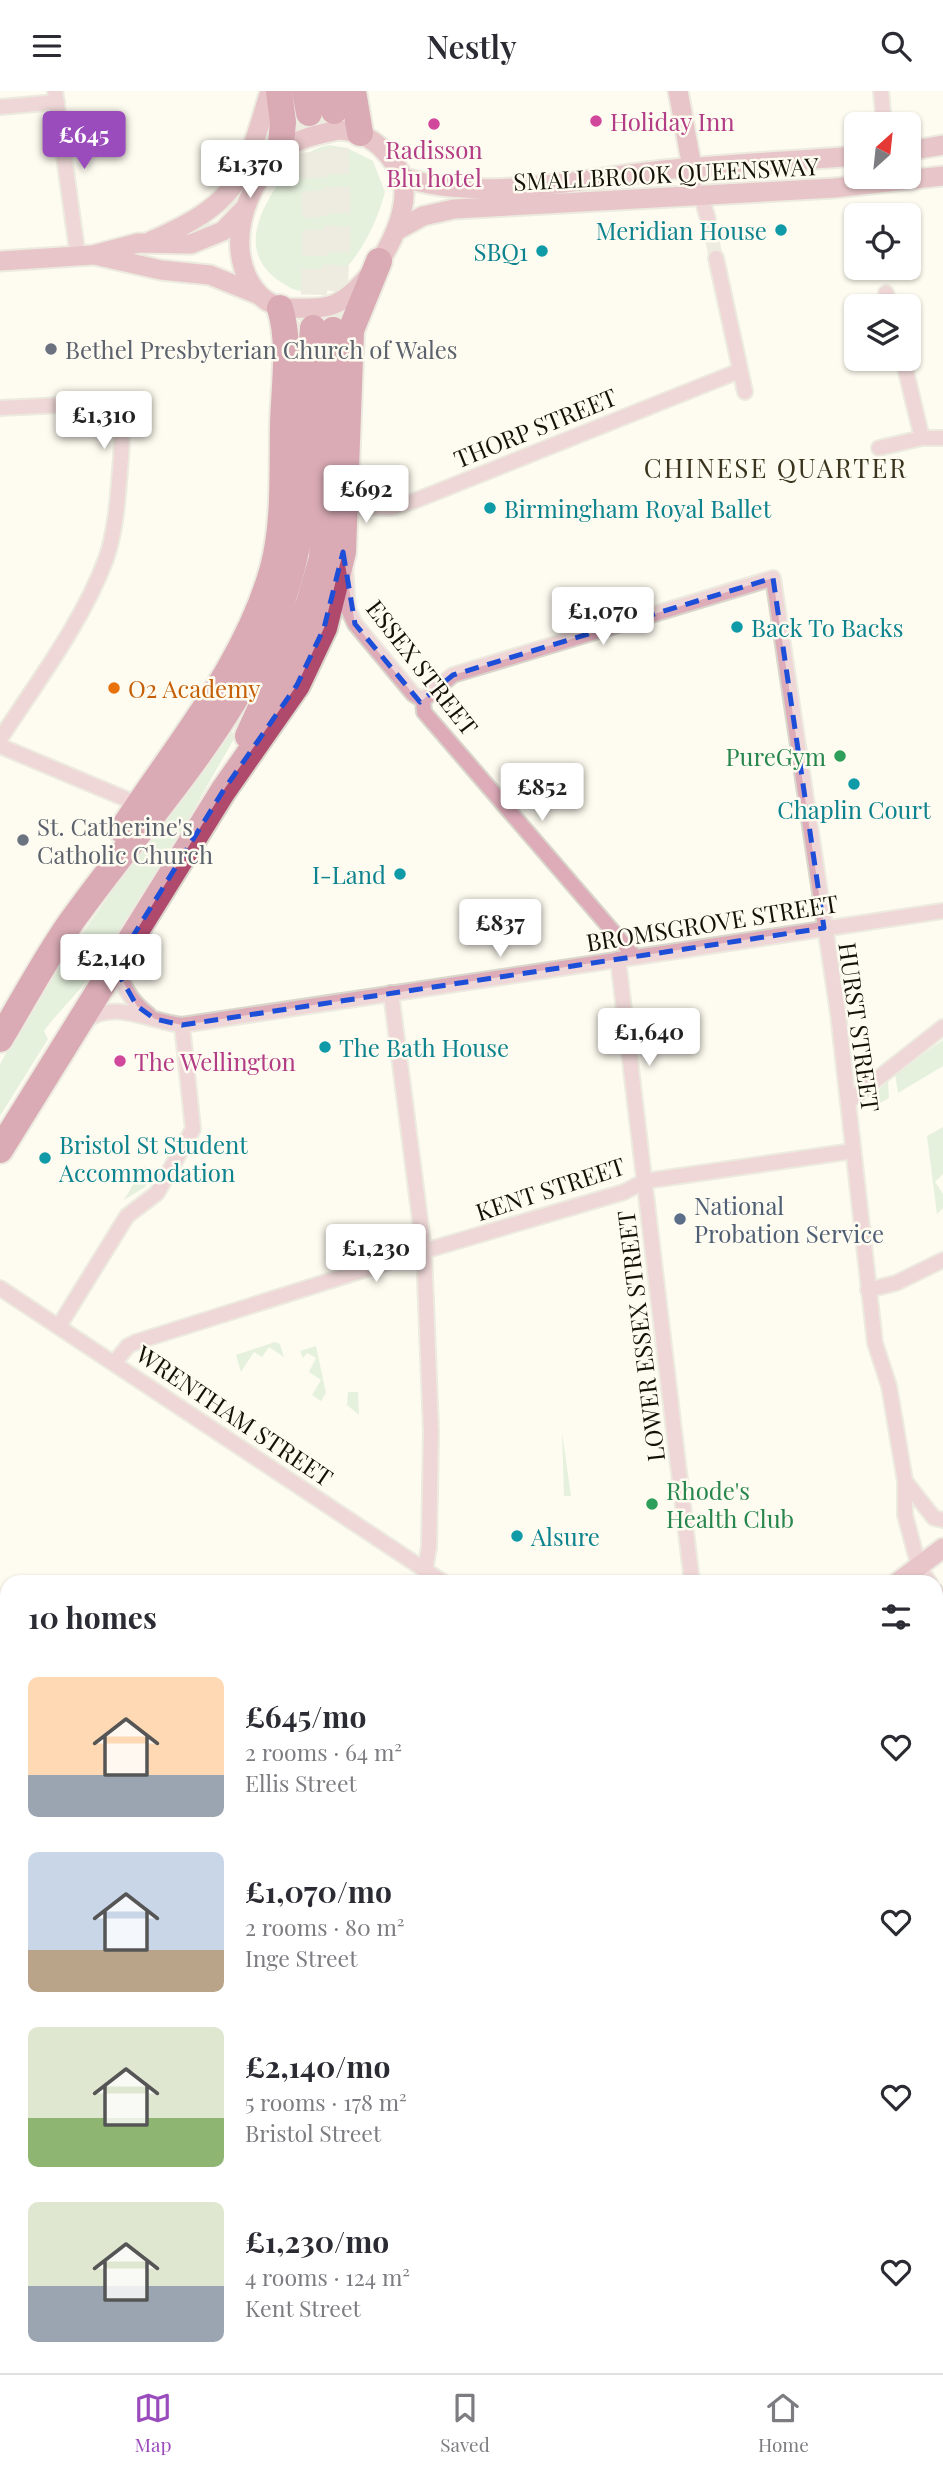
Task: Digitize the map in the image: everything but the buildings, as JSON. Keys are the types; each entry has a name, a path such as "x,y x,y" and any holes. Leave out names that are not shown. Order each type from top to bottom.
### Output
{"highway":[{"path":"279,91 283,122 279,155"},
{"path":"353,91 360,133"},
{"path":"0,1150 223,791 266,733 306,666 324,628 343,552 351,330 379,261"},
{"path":"69,926 85,891 138,804 225,677 256,614 273,568 279,534 283,458 285,337 279,308"},
{"path":"0,1039 69,926 186,771 237,698 277,616 291,578 297,546 323,329 320,567 309,603 223,791"}],"street":[{"path":"0,261 86,256 150,242 202,217 233,188 250,158 270,91"},
{"path":"678,91 690,168 708,219"},
{"path":"881,91 883,112"},
{"path":"0,107 56,96 86,256"},
{"path":"86,256 210,275 257,294 279,308 307,308 337,303 360,283 379,261 396,231 403,210 402,177 379,145 360,133 338,130 298,141 279,155 240,222 239,254 257,294"},
{"path":"921,149 943,145"},
{"name":"SMALLBROOK QUEENSWAY","path":"402,177 442,186 495,188 690,168 844,157"},
{"name":"SMALLBROOK QUEENSWAY","path":"396,231 423,216 454,209 874,185 943,177"},
{"path":"150,242 185,245 210,239 223,231 247,207"},
{"path":"716,258 745,392"},
{"name":"THORP STREET","path":"345,506 390,508 414,501 739,371"},
{"path":"906,371 922,439"},
{"path":"0,408 103,403 112,407 120,416 122,443 117,508 106,557 86,605 0,739"},
{"path":"879,449 922,439 943,438"},
{"name":"ESSEX STREET","path":"343,552 349,587 348,609 355,624 413,694 423,700 424,712 635,957"},
{"name":"HURST STREET","path":"423,700 453,675 774,578 848,1102 867,1290 875,1343 889,1386 905,1482 905,1515 924,1574"},
{"path":"0,746 138,804"},
{"name":"BROMSGROVE STREET","path":"77,1027 101,1012 134,1013 182,1025 943,911"},
{"path":"120,957 122,980 128,993 137,1006 155,1019"},
{"name":"LOWER ESSEX STREET","path":"618,959 691,1575"},
{"path":"391,993 424,1251 431,1431 429,1547 425,1570"},
{"path":"59,1326 127,1216 157,1193 193,1129 182,1025"},
{"path":"848,1102 943,1027"},
{"name":"KENT STREET","path":"115,1362 128,1346 136,1342 424,1251 624,1192 645,1181 853,1151"},
{"path":"867,1290 896,1283 943,1260"},
{"name":"WRENTHAM STREET","path":"0,1288 102,1353 432,1575"},
{"name":"HURST STREET","path":"905,1482 934,1518 943,1520"},
{"path":"924,1574 943,1548"}],"highlighted area":[{"path":"343,552 355,624 420,702 453,675 773,578 824,928 182,1025 155,1019 137,1006 122,980 120,957 223,791 297,685 324,628"}],"green space":[{"path":"328,145 347,148 373,161 385,192 367,238 346,268 319,287 297,290 268,272 257,251 257,228 266,204 289,169 310,152"},
{"path":"231,732 237,734 148,889 89,978 44,1031 48,1039 0,1116 0,1064 41,992 188,784"},
{"path":"943,1040 943,1066 898,1093 895,1074"},
{"path":"888,1081 889,1098 873,1107 871,1098"},
{"path":"943,1127 943,1174 935,1182 943,1194 943,1208 937,1214 927,1136"},
{"path":"144,1166 154,1172 145,1187 124,1200"},
{"path":"275,1342 280,1344 284,1357 269,1347 262,1357 254,1352 241,1372 236,1355"},
{"path":"316,1346 326,1393 321,1401 312,1395 321,1380 309,1372 316,1358 307,1353 303,1358 300,1351"},
{"path":"348,1392 358,1392 359,1415 347,1405"},
{"path":"562,1432 571,1496 564,1496"}],"tunnel":[{"path":"333,330 338,217 334,111"},
{"path":"309,113 316,218 313,328"},
{"path":"708,219 716,258"}],"place":[{"name":"Holiday Inn","path":"596,121"},
{"name":"Radisson Blu hotel","path":"434,124"},
{"name":"Meridian House","path":"781,230"},
{"name":"SBQ1","path":"542,251"},
{"name":"Bethel Presbyterian Church of Wales","path":"51,349"},
{"name":"Birmingham Royal Ballet","path":"490,508"},
{"name":"Back To Backs","path":"737,627"},
{"name":"O2 Academy","path":"114,688"},
{"name":"PureGym","path":"840,756"},
{"name":"Chaplin Court","path":"854,784"},
{"name":"St. Catherine's Catholic Church","path":"23,840"},
{"name":"I-Land","path":"400,874"},
{"name":"The Bath House","path":"325,1047"},
{"name":"The Wellington","path":"120,1061"},
{"name":"Bristol St Student Accommodation","path":"45,1158"},
{"name":"National Probation Service","path":"680,1219"},
{"name":"Rhode's Health Club","path":"652,1504"},
{"name":"Alsure","path":"517,1536"}],"district":[{"name":"CHINESE QUARTER","path":"776,467"}]}
